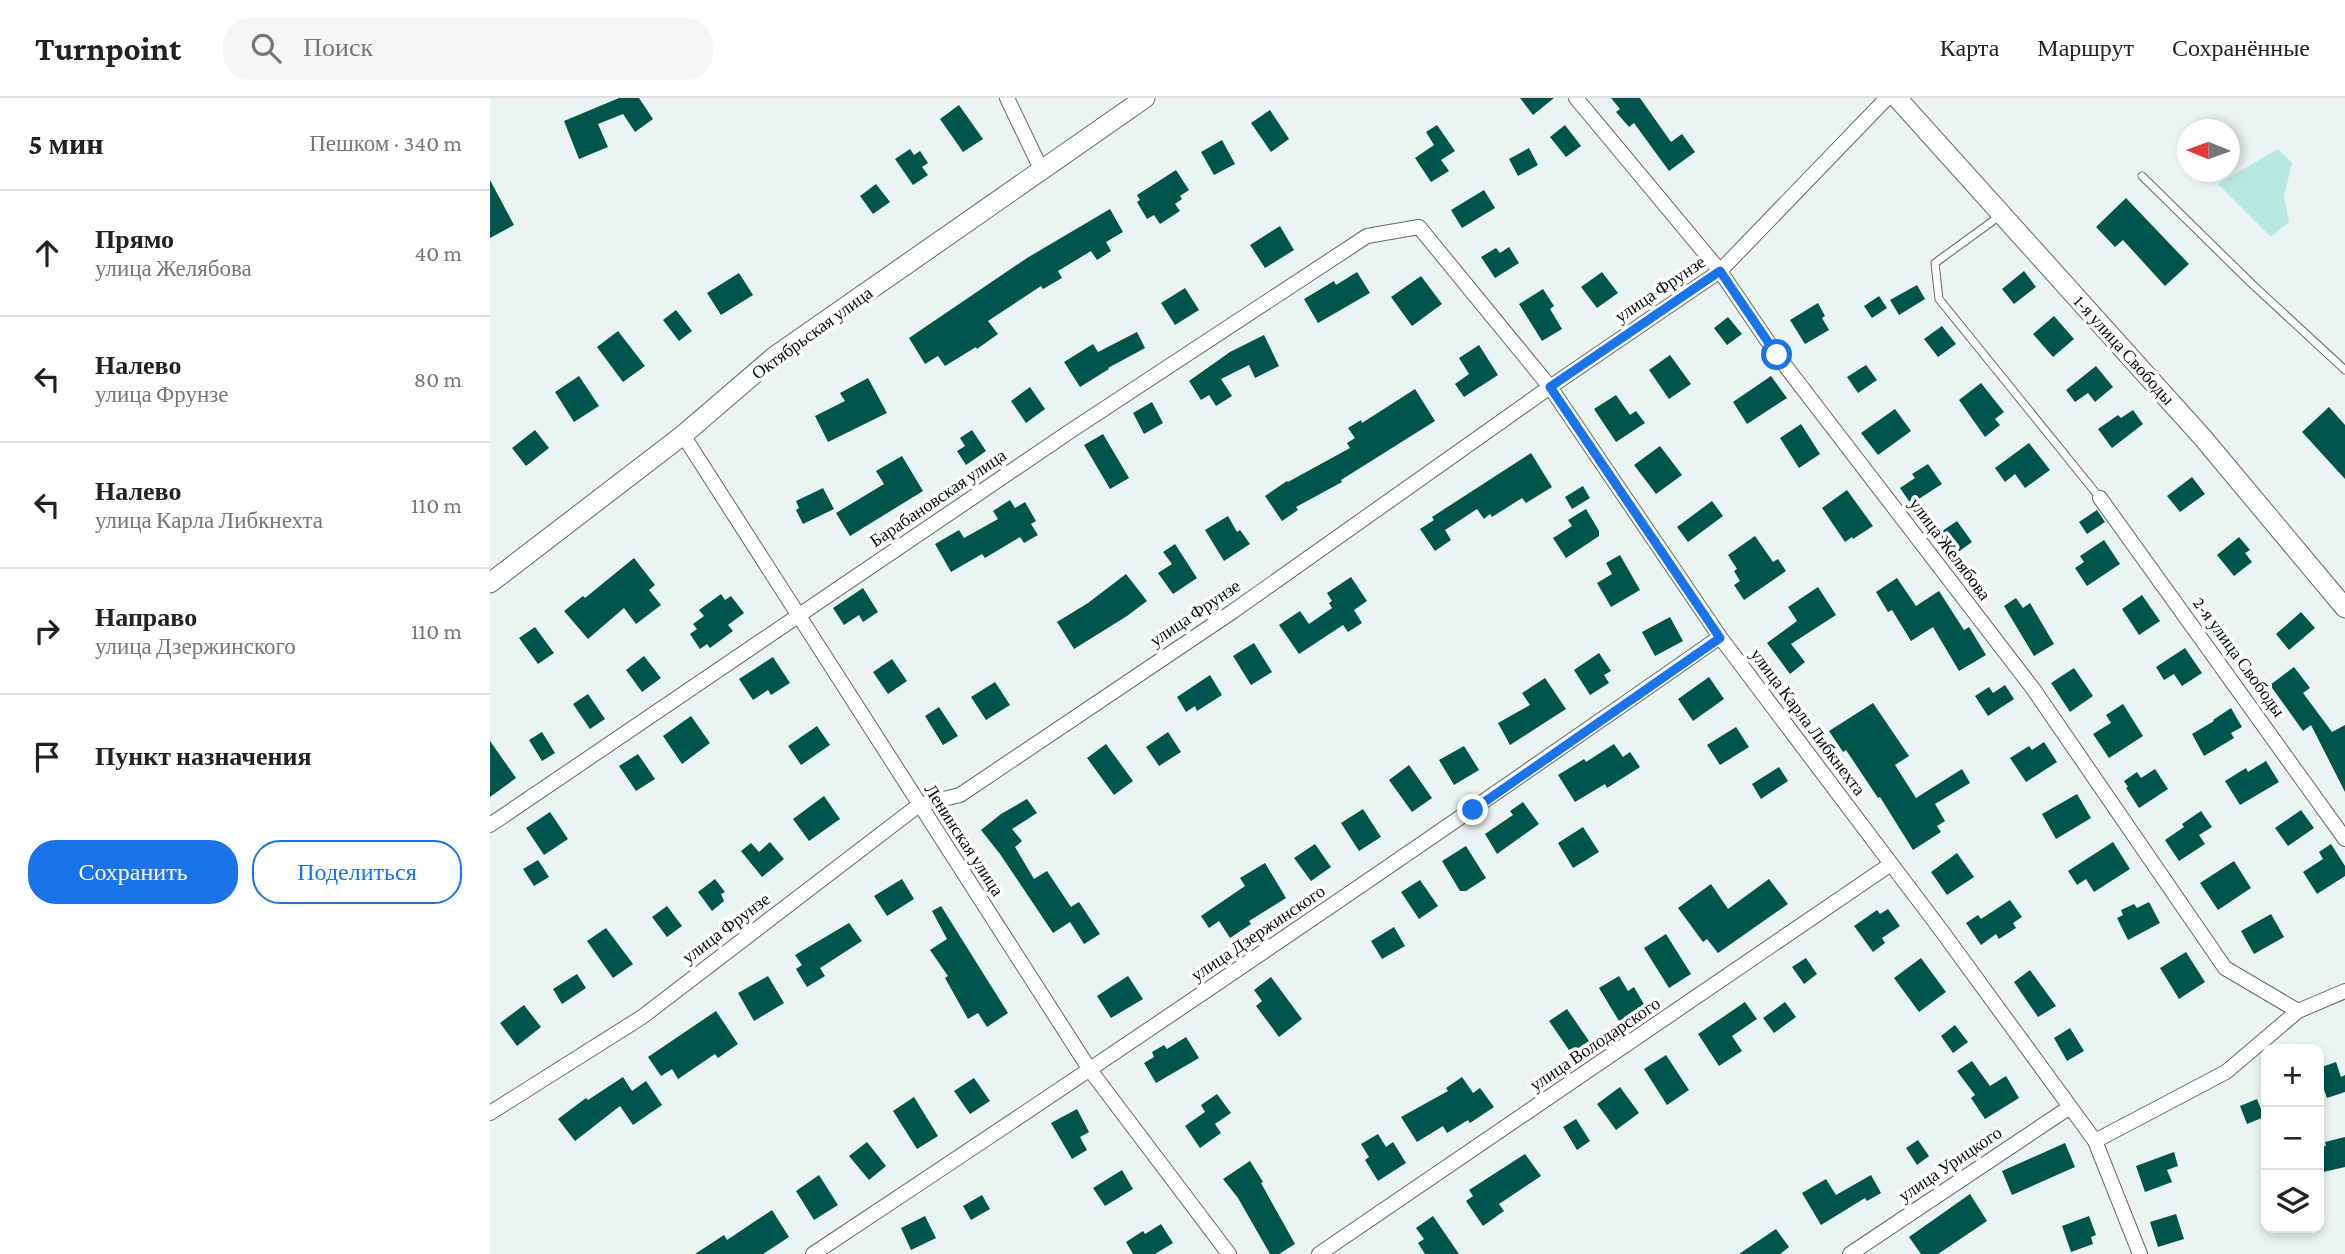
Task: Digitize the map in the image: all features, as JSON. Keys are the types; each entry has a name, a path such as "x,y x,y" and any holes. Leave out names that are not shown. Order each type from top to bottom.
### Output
{"main road":[{"name":"Октябрьская улица","path":"490,583 683,435 775,356 1145,98"},
{"name":"1-я улица Свободы","path":"1897,98 2203,438 2345,608"}],"street":[{"path":"1007,98 1042,171"},
{"name":"улица Желябова","path":"1576,98 1720,271 1777,355 2034,690 2225,968 2298,1011"},
{"name":"улица Фрунзе","path":"490,1114 642,1017 919,805 960,795 1232,612 1550,387 1720,271 1887,98"},
{"name":"улица Карла Либкнехта","path":"1419,227 1550,387 1720,638 2095,1141 2140,1254"},
{"name":"Барабановская улица","path":"490,825 1072,430 1367,236 1419,227"},
{"name":"Ленинская улица","path":"683,435 1090,1070 1229,1254"},
{"name":"2-я улица Свободы","path":"2100,498 2345,839"},
{"name":"улица Дзержинского","path":"813,1254 1462,818 1720,638"},
{"name":"улица Володарского","path":"1319,1254 1891,864"},
{"path":"2095,1141 2226,1072 2298,1011 2345,991"},
{"name":"улица Урицкого","path":"1850,1254 2070,1107"}],"lane":[{"path":"2142,176 2252,285 2345,370"},
{"path":"2002,214 1935,263 1939,299 2100,498"}],"green space":[{"path":"2278,149 2292,163 2284,196 2289,222 2271,237 2218,184 2240,182 2240,171"}],"building":[{"path":"619,98 639,98 653,119 635,132 623,114 598,124 608,147 579,159 564,121"},
{"path":"1520,98 1554,98 1533,115"},
{"path":"1611,98 1640,98 1671,142 1682,134 1695,152 1669,171 1634,123 1629,127 1616,112 1620,109"},
{"path":"959,105 983,139 963,152 940,119"},
{"path":"1270,110 1289,139 1271,152 1251,123"},
{"path":"1437,125 1455,151 1441,160 1449,171 1431,182 1415,158 1434,145 1426,132"},
{"path":"1565,125 1581,146 1566,157 1550,137"},
{"path":"1222,140 1235,164 1214,175 1201,152"},
{"path":"1529,148 1538,165 1518,176 1509,159"},
{"path":"910,149 914,155 920,151 928,163 922,167 928,175 913,185 895,159"},
{"path":"1176,170 1189,190 1180,196 1182,199 1175,204 1180,211 1160,224 1154,215 1147,219 1137,202 1140,200 1137,195"},
{"path":"490,180 514,225 490,238"},
{"path":"876,184 890,202 873,214 860,196"},
{"path":"1484,190 1495,208 1462,228 1451,210"},
{"path":"2126,198 2189,264 2165,286 2123,240 2115,247 2096,227"},
{"path":"1110,209 1123,232 1106,242 1111,251 1097,260 1091,251 1058,271 1062,278 1043,289 1041,286 988,321 998,334 977,349 976,347 945,366 938,356 925,364 909,338 1027,258"},
{"path":"1280,226 1294,250 1265,268 1250,245"},
{"path":"1509,247 1519,263 1495,278 1481,257 1496,248 1500,253"},
{"path":"2024,271 2036,287 2014,304 2002,289"},
{"path":"1357,272 1370,293 1318,323 1304,299 1334,281 1336,285"},
{"path":"1602,272 1618,293 1597,308 1581,287"},
{"path":"739,273 753,295 721,315 707,293"},
{"path":"1421,276 1442,304 1412,326 1391,297"},
{"path":"1917,285 1925,299 1899,315 1890,300"},
{"path":"1185,288 1199,310 1175,325 1161,303"},
{"path":"1543,289 1554,306 1550,309 1562,329 1542,341 1519,304"},
{"path":"1879,296 1887,308 1872,318 1864,306"},
{"path":"1818,303 1829,330 1805,344 1790,320"},
{"path":"676,310 692,331 679,341 663,320"},
{"path":"2054,316 2074,339 2053,357 2033,334"},
{"path":"1728,317 1742,334 1727,345 1714,328"},
{"path":"1942,326 1956,344 1938,357 1924,339"},
{"path":"618,331 645,366 623,382 597,347"},
{"path":"1137,332 1145,348 1080,387 1064,362 1093,344 1098,352"},
{"path":"1264,335 1279,366 1255,378 1249,365 1221,379 1232,396 1216,406 1209,395 1201,400 1189,381 1230,352"},
{"path":"1479,345 1498,375 1464,397 1455,384 1469,374 1459,358"},
{"path":"1670,355 1691,384 1669,399 1649,370"},
{"path":"1866,365 1877,380 1858,393 1847,377"},
{"path":"2096,366 2113,387 2095,402 2088,393 2075,402 2066,390"},
{"path":"579,376 599,406 574,422 555,392"},
{"path":"1771,376 1787,398 1747,424 1733,402"},
{"path":"868,378 887,413 828,442 815,416 845,401 840,393"},
{"path":"1981,383 2004,412 1995,419 2000,425 1985,437 1959,400"},
{"path":"1030,387 1045,409 1026,423 1011,401"},
{"path":"1415,389 1435,421 1341,480 1342,482 1296,507 1298,510 1282,521 1265,496 1287,481 1350,448 1347,443 1355,438 1348,428 1361,420 1362,423"},
{"path":"1616,395 1630,415 1636,411 1645,423 1616,442 1594,409"},
{"path":"1152,402 1163,423 1144,434 1133,413"},
{"path":"2329,407 2345,425 2345,479 2302,432"},
{"path":"1895,409 1911,431 1878,455 1861,433"},
{"path":"2133,410 2143,424 2112,448 2098,429 2118,415 2121,418"},
{"path":"1801,424 1820,454 1799,468 1780,438"},
{"path":"535,430 549,448 526,466 512,448"},
{"path":"972,430 986,451 966,465 957,451 965,446 960,438"},
{"path":"1103,434 1129,478 1110,489 1084,445"},
{"path":"2029,443 2050,470 2025,488 2015,474 2005,482 1995,468"},
{"path":"1660,446 1682,475 1656,494 1634,465"},
{"path":"1531,453 1552,487 1526,503 1522,498 1492,517 1490,514 1484,519 1477,509 1445,530 1451,540 1435,551 1420,529 1434,520 1432,517"},
{"path":"902,456 923,491 850,536 836,513 884,484 876,471"},
{"path":"1928,464 1942,484 1911,504 1900,488 1915,478 1912,474"},
{"path":"2192,477 2205,494 2180,512 2167,496"},
{"path":"1583,486 1590,498 1572,509 1565,497"},
{"path":"823,488 834,509 803,524 796,510 799,508 796,501"},
{"path":"1847,490 1873,526 1845,542 1822,508"},
{"path":"1010,500 1015,508 1025,502 1036,521 1031,524 1038,535 1024,543 1020,537 985,558 982,554 951,572 935,544 959,530 964,538 998,519 993,511"},
{"path":"1712,501 1723,516 1688,542 1677,527"},
{"path":"1586,509 1599,531 1599,536 1566,558 1553,538 1572,526 1568,520"},
{"path":"2097,510 2105,522 2087,534 2079,522"},
{"path":"1228,516 1237,532 1240,530 1250,544 1224,561 1205,530"},
{"path":"1957,521 1972,542 1954,555 1939,533"},
{"path":"1755,536 1773,562 1778,559 1786,571 1744,600 1734,585 1740,581 1734,571 1737,569 1728,555"},
{"path":"2239,537 2250,550 2245,553 2252,562 2234,576 2217,555"},
{"path":"2104,540 2120,564 2087,586 2075,568 2084,562 2080,556"},
{"path":"1175,544 1197,578 1173,594 1158,573 1172,564 1163,552"},
{"path":"1620,555 1640,590 1611,607 1597,583 1612,574 1606,563"},
{"path":"634,558 655,585 649,590 661,605 636,624 624,608 588,639 564,611 583,596 585,598"},
{"path":"1126,574 1147,601 1074,649 1057,622 1088,603"},
{"path":"1351,577 1367,601 1354,610 1362,623 1348,632 1343,625 1299,654 1279,625 1300,611 1309,624 1332,608 1329,603 1332,601 1327,593"},
{"path":"1897,578 1916,606 1939,591 1964,630 1969,627 1986,655 1959,671 1933,627 1911,641 1892,610 1888,612 1876,592"},
{"path":"1818,587 1836,615 1791,644 1805,662 1790,674 1767,643 1797,621 1788,607"},
{"path":"863,588 878,612 863,622 859,615 844,625 833,608"},
{"path":"721,594 725,600 731,596 744,613 728,625 733,631 710,648 707,644 700,649 690,634 697,629 693,624 704,616 699,610"},
{"path":"2142,595 2160,621 2139,635 2122,609"},
{"path":"2016,598 2023,608 2030,603 2054,644 2034,656 2004,606"},
{"path":"2301,612 2315,628 2289,650 2276,634"},
{"path":"1670,617 1683,641 1655,656 1642,632"},
{"path":"535,627 554,653 538,664 519,638"},
{"path":"1254,643 1272,672 1251,685 1233,656"},
{"path":"2185,648 2202,673 2182,686 2174,674 2164,680 2156,667"},
{"path":"1599,653 1611,671 1604,675 1609,683 1590,695 1574,670"},
{"path":"644,656 661,678 642,692 626,670"},
{"path":"773,657 790,683 771,695 768,690 753,700 739,679"},
{"path":"892,659 907,681 888,694 873,672"},
{"path":"2294,667 2310,688 2303,693 2332,732 2345,725 2345,792 2311,725 2303,731 2270,685"},
{"path":"2074,668 2093,696 2070,712 2051,683"},
{"path":"1210,675 1222,695 1197,711 1195,706 1186,712 1177,697"},
{"path":"1709,677 1724,699 1693,721 1678,699"},
{"path":"1545,678 1566,709 1510,745 1498,723 1530,705 1522,693"},
{"path":"995,682 1010,705 986,720 971,697"},
{"path":"2005,685 2014,699 1988,716 1975,696 1989,687 1993,693"},
{"path":"588,694 605,719 590,729 573,704"},
{"path":"1873,703 1909,756 1895,765 1916,798 1962,769 1970,783 1935,804 1945,821 1937,826 1941,832 1913,850 1880,797 1878,798 1846,750 1843,752 1829,731"},
{"path":"2123,704 2143,736 2109,758 2093,734 2111,723 2106,715"},
{"path":"939,707 958,736 943,745 925,716"},
{"path":"2231,708 2242,727 2231,733 2234,738 2204,756 2192,734"},
{"path":"691,716 710,743 682,764 663,736"},
{"path":"817,726 830,745 801,765 788,746"},
{"path":"1736,727 1749,747 1720,765 1707,745"},
{"path":"542,732 555,753 542,761 529,740"},
{"path":"1168,732 1181,752 1159,766 1146,747"},
{"path":"490,741 516,778 490,797"},
{"path":"2044,742 2057,762 2026,782 2010,758 2029,746 2032,750"},
{"path":"1106,744 1133,781 1114,795 1087,758"},
{"path":"1614,744 1623,757 1630,752 1640,767 1607,788 1605,784 1575,802 1558,775 1584,759 1586,762"},
{"path":"1464,746 1479,770 1454,785 1439,760"},
{"path":"638,754 655,779 636,791 619,766"},
{"path":"2266,761 2279,782 2240,805 2225,781 2246,768 2248,772"},
{"path":"1409,765 1432,798 1412,812 1389,780"},
{"path":"1779,767 1788,781 1761,799 1752,784"},
{"path":"2155,769 2168,789 2139,808 2124,781 2137,772 2141,778"},
{"path":"2077,794 2091,818 2056,839 2042,814"},
{"path":"824,796 840,819 809,841 793,819"},
{"path":"1027,799 1037,813 1012,829 1022,841 1015,847 1034,879 1047,871 1071,907 1079,902 1100,934 1084,944 1070,922 1053,933 981,830"},
{"path":"1523,802 1539,824 1497,854 1485,834 1513,815 1510,811"},
{"path":"1363,809 1381,837 1359,851 1341,823"},
{"path":"2301,810 2314,828 2288,846 2275,828"},
{"path":"2201,811 2212,827 2199,835 2205,844 2179,861 2165,840"},
{"path":"550,812 568,839 544,855 526,828"},
{"path":"1583,827 1599,852 1573,868 1558,843"},
{"path":"770,842 784,859 762,877 741,851 751,843 759,852"},
{"path":"2113,842 2130,869 2094,892 2086,879 2077,885 2068,871"},
{"path":"1315,844 1331,867 1311,881 1294,858"},
{"path":"2331,844 2345,866 2345,876 2317,894 2303,872 2323,859 2319,852"},
{"path":"1466,846 1486,878 1466,891 1460,891 1442,861"},
{"path":"1957,853 1974,877 1947,895 1931,872"},
{"path":"538,860 549,877 534,886 523,869"},
{"path":"2234,861 2251,888 2218,910 2200,883"},
{"path":"1265,863 1286,898 1249,921 1251,924 1230,938 1219,921 1209,928 1201,916 1245,886 1240,878"},
{"path":"715,879 725,892 721,894 724,901 712,911 698,892"},
{"path":"902,879 914,899 887,916 874,896"},
{"path":"1769,879 1788,904 1718,953 1707,939 1703,942 1678,908 1711,884 1728,909"},
{"path":"1420,880 1438,906 1419,919 1401,892"},
{"path":"2010,900 2022,917 2013,923 2016,928 1999,939 1996,934 1981,945 1966,923 1978,915 1981,919"},
{"path":"2149,902 2160,923 2128,940 2117,918 2123,915 2121,910 2134,904 2137,908"},
{"path":"667,906 682,926 667,937 652,917"},
{"path":"941,906 1008,1013 987,1027 978,1013 968,1019 945,978 948,976 930,950 947,939 932,911"},
{"path":"1888,909 1900,926 1882,938 1885,943 1873,952 1854,926 1877,910 1880,914"},
{"path":"2271,914 2284,937 2254,954 2241,931"},
{"path":"849,923 862,941 820,968 825,976 807,987 796,969 802,965 795,955"},
{"path":"1394,927 1405,946 1382,959 1371,941"},
{"path":"606,928 633,964 613,978 587,941"},
{"path":"1666,934 1691,974 1669,988 1644,948"},
{"path":"2186,952 2205,982 2179,999 2160,968"},
{"path":"1806,958 1817,974 1804,984 1792,967"},
{"path":"1921,958 1946,992 1919,1012 1894,978"},
{"path":"2030,970 2056,1006 2038,1017 2014,982"},
{"path":"577,974 586,988 562,1004 553,989"},
{"path":"768,976 784,1003 754,1021 738,993"},
{"path":"1128,976 1143,999 1111,1018 1097,996"},
{"path":"1619,976 1628,991 1634,987 1645,1006 1619,1021 1599,988"},
{"path":"1271,977 1302,1019 1279,1037 1256,1006 1262,1001 1254,990"},
{"path":"1745,1002 1757,1019 1732,1036 1742,1051 1719,1066 1698,1034"},
{"path":"1785,1002 1796,1017 1774,1033 1763,1018"},
{"path":"524,1005 541,1027 517,1046 500,1023"},
{"path":"1567,1009 1589,1041 1571,1053 1549,1021"},
{"path":"716,1011 738,1044 718,1058 715,1054 678,1079 672,1069 661,1076 648,1057"},
{"path":"1955,1025 1968,1042 1953,1053 1941,1036"},
{"path":"2070,1028 2084,1051 2067,1061 2054,1038"},
{"path":"1186,1037 1199,1058 1156,1083 1144,1063 1154,1057 1152,1052 1164,1045 1167,1049"},
{"path":"1666,1055 1689,1090 1667,1105 1644,1069"},
{"path":"1972,1061 1990,1086 2006,1076 2019,1098 1985,1119 1971,1098 1975,1095 1957,1071"},
{"path":"2336,1062 2341,1077 2345,1075 2345,1092 2327,1098 2324,1090 2324,1066"},
{"path":"623,1077 632,1091 646,1081 662,1105 633,1125 620,1106 575,1141 558,1119 586,1098 588,1100"},
{"path":"1462,1077 1473,1093 1480,1088 1494,1107 1470,1123 1468,1120 1447,1133 1443,1126 1417,1142 1401,1117 1448,1091 1446,1088"},
{"path":"974,1078 990,1101 970,1114 954,1091"},
{"path":"1620,1087 1639,1113 1616,1130 1597,1104"},
{"path":"1217,1094 1231,1113 1215,1124 1221,1133 1200,1148 1185,1126 1205,1112 1201,1105"},
{"path":"914,1097 938,1136 917,1149 893,1111"},
{"path":"2257,1099 2261,1118 2247,1124 2240,1106"},
{"path":"1077,1109 1089,1132 1080,1137 1087,1150 1072,1159 1051,1123"},
{"path":"1576,1119 1590,1141 1577,1150 1563,1127"},
{"path":"1378,1134 1386,1147 1393,1142 1406,1163 1378,1181 1365,1160 1369,1157 1361,1144"},
{"path":"2345,1137 2345,1167 2324,1172 2325,1142"},
{"path":"1918,1140 1929,1156 1917,1165 1906,1148"},
{"path":"867,1142 886,1166 869,1180 849,1156"},
{"path":"2065,1143 2075,1167 2012,1195 2002,1171"},
{"path":"2174,1152 2178,1166 2167,1170 2172,1182 2145,1192 2136,1166"},
{"path":"1525,1154 1541,1176 1499,1204 1504,1211 1483,1226 1466,1201 1473,1196 1469,1190"},
{"path":"1250,1161 1295,1244 1279,1254 1270,1254 1238,1198 1223,1179"},
{"path":"1122,1170 1133,1189 1105,1206 1093,1188"},
{"path":"819,1175 838,1205 814,1220 796,1191"},
{"path":"1871,1175 1881,1193 1867,1201 1865,1198 1821,1225 1802,1193 1826,1179 1836,1195"},
{"path":"1970,1194 1987,1221 1938,1254 1921,1254 1909,1237"},
{"path":"982,1195 990,1209 971,1220 963,1206"},
{"path":"772,1210 789,1237 763,1254 695,1254 724,1235 727,1240"},
{"path":"2176,1214 2184,1239 2158,1247 2150,1222"},
{"path":"925,1216 936,1238 911,1250 901,1228"},
{"path":"1433,1216 1459,1254 1425,1254 1418,1243 1424,1239 1416,1228"},
{"path":"2089,1216 2096,1235 2091,1237 2093,1244 2071,1252 2062,1226"},
{"path":"1161,1224 1173,1243 1155,1254 1133,1254 1126,1242"},
{"path":"1776,1229 1789,1247 1780,1254 1739,1254"}],"route":[{"path":"1473,810 1720,638 1550,387 1720,271 1777,355"}]}
